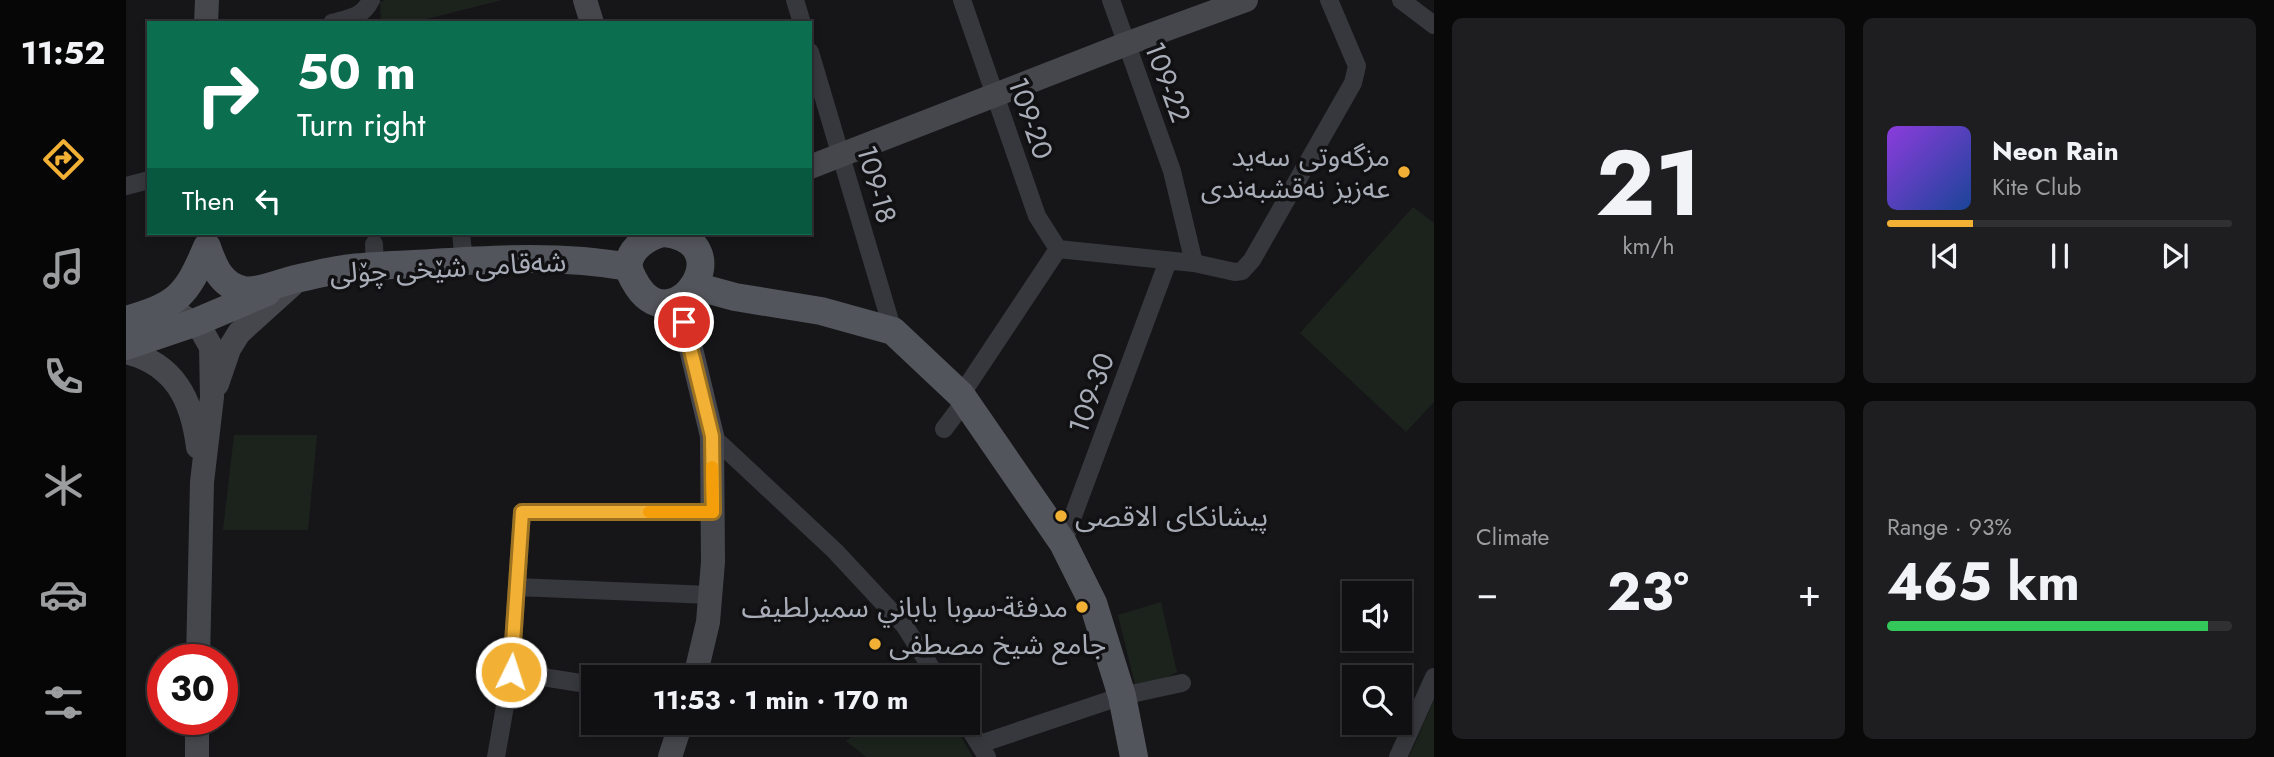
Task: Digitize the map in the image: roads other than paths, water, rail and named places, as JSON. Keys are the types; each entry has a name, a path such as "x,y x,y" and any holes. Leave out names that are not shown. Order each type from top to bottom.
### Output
{"main road":[{"path":"206,21 207,0"},
{"path":"585,0 591,21"},
{"path":"812,166 1246,0"},
{"path":"654,235 642,243 629,260 636,285 651,298 667,302 687,293 735,297 821,311 893,331 963,398 1063,543 1093,603 1138,751"},
{"path":"677,235 693,246 701,266 687,293 712,436 713,562 708,622 698,665"},
{"path":"153,312 170,304 188,286 207,240"},
{"name":"شەقامی شێخی چۆلی","path":"207,240 217,272 237,288 250,291 351,268 374,256 464,261 573,259 629,267"},
{"path":"126,349 299,278"},
{"path":"212,397 229,349 239,334 299,278"},
{"path":"126,320 165,310 177,313 194,323 211,347 212,397 202,482 198,644"},
{"path":"126,349 155,364 171,377 183,393 196,432 202,482"},
{"path":"197,735 197,757"},
{"path":"670,757 677,735"}],"street":[{"path":"339,21 366,10 371,0"},
{"path":"795,0 801,21"},
{"name":"109-20","path":"962,0 1037,216 1058,249"},
{"name":"109-22","path":"1111,0 1172,171 1194,263"},
{"path":"944,429 1058,249 1194,263 1235,272 1242,271 1252,260 1353,83 1357,66 1329,0"},
{"path":"1401,0 1434,25"},
{"name":"109-18","path":"812,59 893,331"},
{"path":"126,186 147,181"},
{"path":"461,235 464,261"},
{"name":"109-30","path":"1063,543 1168,261"},
{"path":"712,436 835,551 904,625 929,665"},
{"path":"496,757 511,672 522,512 713,512"},
{"path":"517,587 710,595"},
{"path":"511,672 581,683"},
{"path":"1398,757 1434,677"},
{"path":"973,735 983,751 1122,696 1182,683"}],"place":[{"name":"مزگەوتی سەید عەزیز نەقشبەندی","path":"1404,172"},
{"name":"پيشانكاى الاقصى","path":"1061,516"},
{"name":"مدفئة-سوبا ياباني سميرلطيف","path":"1082,607"},
{"name":"جامع شيخ مصطفى","path":"875,644"}]}
